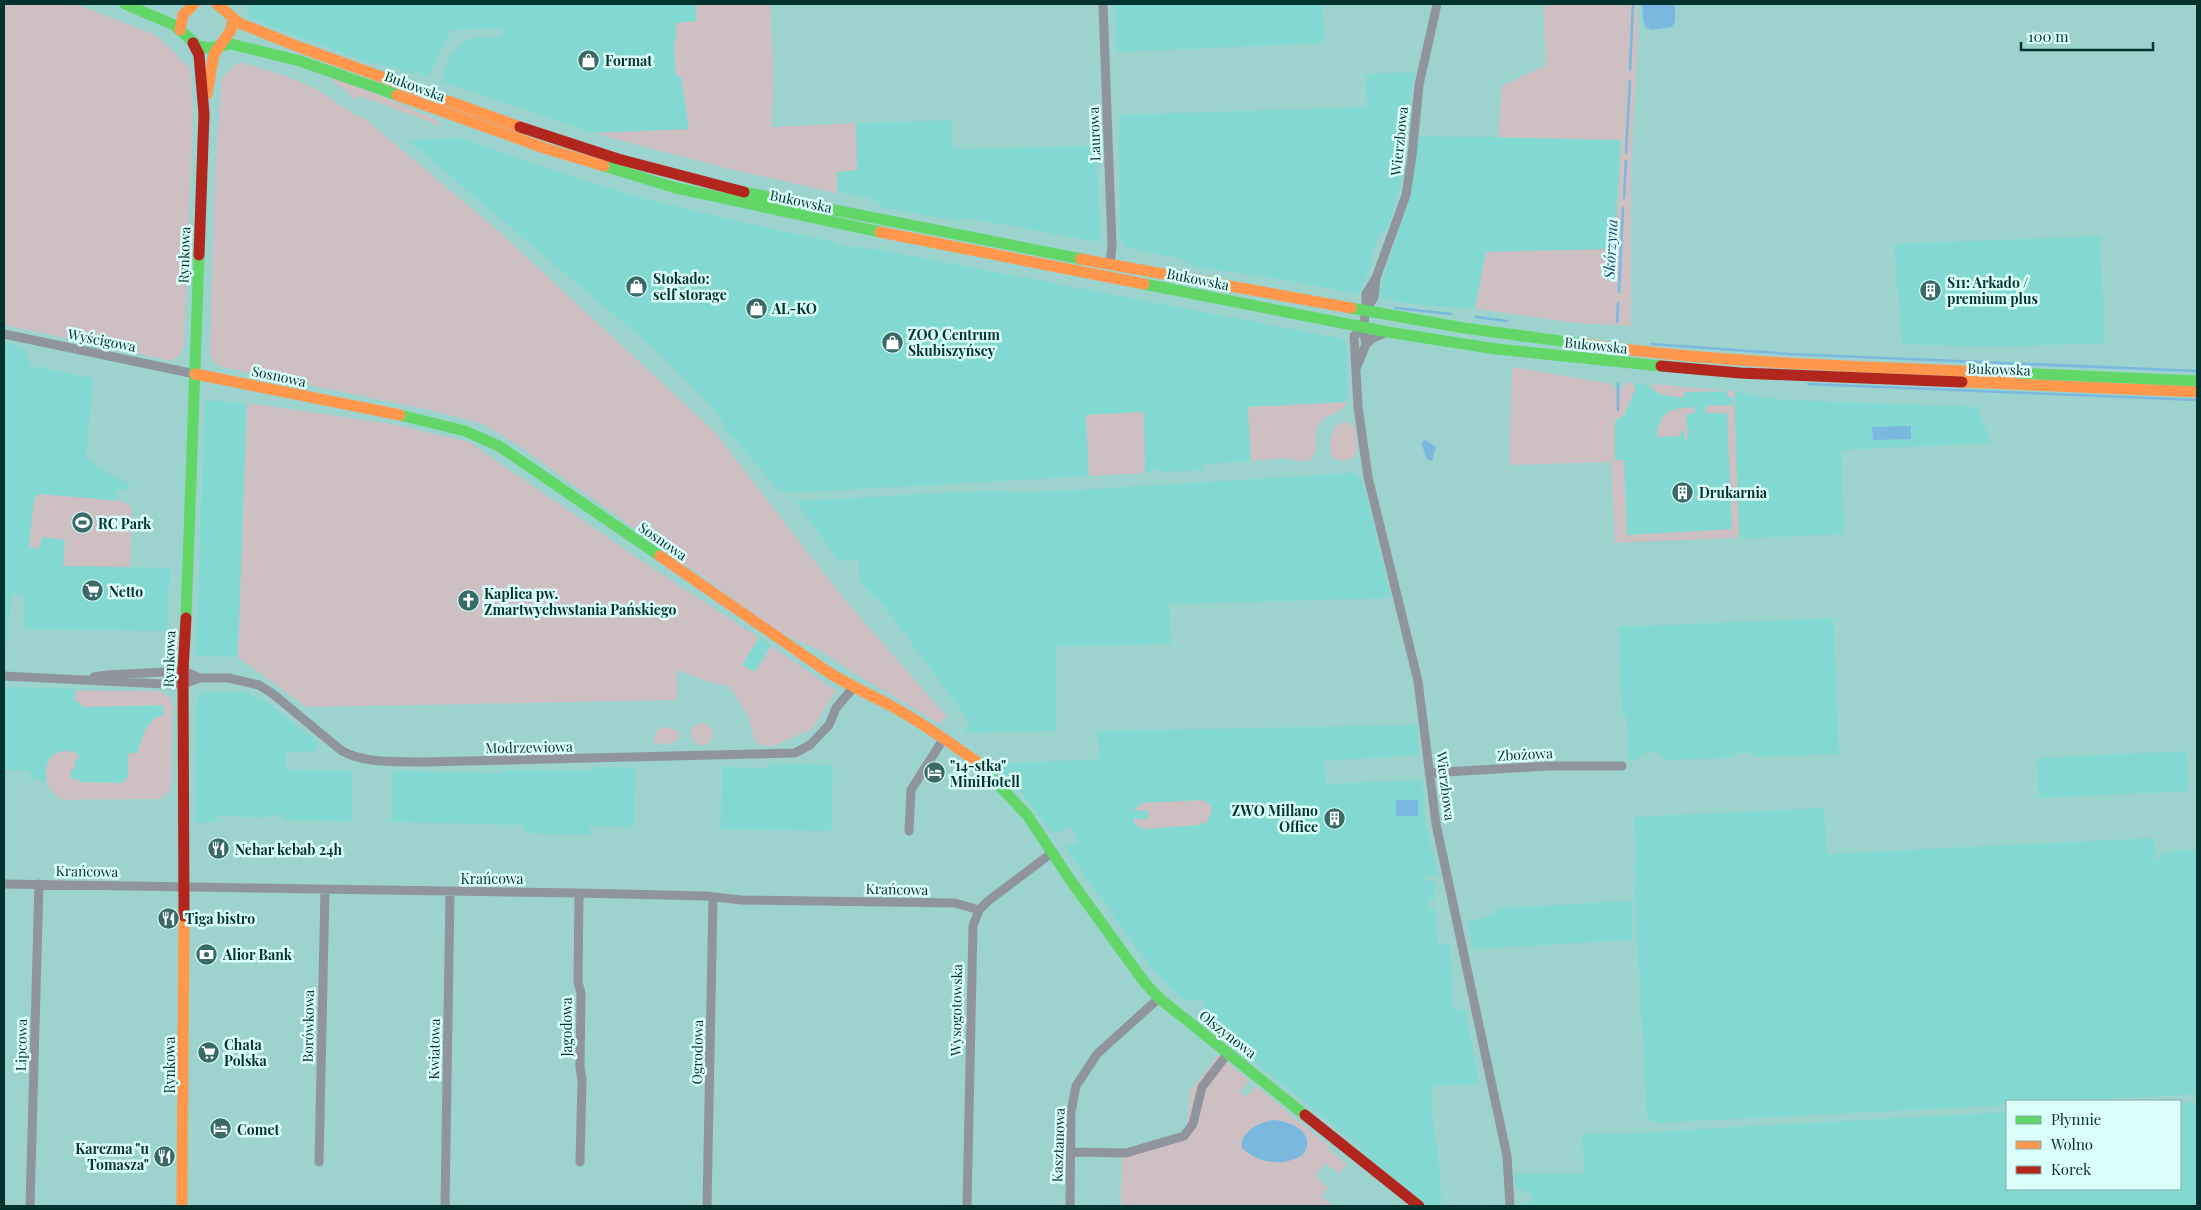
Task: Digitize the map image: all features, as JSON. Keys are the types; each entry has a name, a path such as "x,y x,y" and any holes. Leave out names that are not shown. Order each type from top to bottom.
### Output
{"main road":[{"path":"125,4 165,21 180,30 192,43"},
{"path":"180,30 183,15 194,4"},
{"name":"Bukowska","path":"224,9 242,25 299,47 524,129 664,172 781,200 1110,264 1506,335 1676,356 1766,362 2197,380"},
{"name":"Rynkowa","path":"204,114 213,58 231,30 224,9"},
{"name":"Bukowska","path":"192,43 207,48 221,44 234,44 300,61 547,149 615,171 700,194 808,218 1388,332 1496,349 1694,370 2197,392"},
{"name":"Rynkowa","path":"182,1206 184,1047 183,671 191,517 204,114 199,55 192,43"},
{"name":"Sosnowa","path":"195,374 452,427 482,436 713,595 853,688 886,702 944,738 982,766 1012,796 1052,852"},
{"name":"Olszynowa","path":"1052,852 1144,983 1158,998 1419,1206"}],"street":[{"name":"Laurowa","path":"1103,4 1112,246 1110,264"},
{"name":"Wierzbowa","path":"1356,370 1366,344 1364,326 1366,294 1376,278 1398,220 1407,189 1419,85 1437,4"},
{"name":"Wierzbowa","path":"1364,326 1354,336 1359,415 1368,477 1418,681 1436,824 1507,1156 1510,1206"},
{"path":"1366,344 1379,335 1388,332"},
{"name":"Wyścigowa","path":"4,334 195,374"},
{"path":"86,679 107,675 183,671"},
{"name":"Modrzewiowa","path":"183,671 200,678"},
{"path":"4,676 183,684"},
{"name":"Modrzewiowa","path":"183,684 200,678 229,678 259,685 273,694 342,751 354,757 374,760 423,762 795,754 810,745 829,724 836,708 853,688"},
{"path":"909,830 911,790 944,738"},
{"name":"Zbożowa","path":"1429,773 1548,766 1622,766"},
{"path":"979,910 1052,852"},
{"name":"Krańcowa","path":"4,884 706,896 713,898 955,903 979,910"},
{"name":"Lipcowa","path":"30,1206 39,884"},
{"name":"Borówkowa","path":"319,1162 325,890"},
{"name":"Kwiatowa","path":"445,1206 450,892"},
{"name":"Jagodowa","path":"579,893 578,982 581,993 580,1068 582,1080 580,1162"},
{"name":"Ogrodowa","path":"707,1206 713,898"},
{"name":"Wysogotowska","path":"967,1206 971,942 972,926 979,910"},
{"name":"Kasztanowa","path":"1070,1206 1071,1112 1076,1086 1097,1054 1158,998"},
{"path":"1071,1152 1126,1152 1184,1136 1193,1124 1202,1088 1228,1053"}],"shaded area":[{"path":"4,4 76,4 156,35 191,69 193,117 184,345 180,355 172,361 4,325"},
{"path":"249,4 696,4 697,22 676,38 676,76 681,76 720,129 951,120 953,149 1096,146 1100,240 1098,242 968,218 958,221 880,207 880,203 870,198 776,180 593,133 441,81 451,55 464,42 474,38 502,37 502,28 451,30 428,77 415,71 413,75 394,67 367,62 249,18"},
{"path":"696,4 770,4 774,71 772,127 856,123 857,170 837,172 837,193 729,169 593,133 689,129 681,76 676,76 674,44 676,23 697,21"},
{"path":"1115,4 1322,4 1324,43 1117,52"},
{"path":"1543,4 1637,4 1638,37 1631,168 1631,326 1576,323 1475,309 1486,252 1615,249 1621,140 1498,137 1502,86 1546,65"},
{"path":"1642,4 1675,4 1675,21 1672,27 1652,30 1645,27"},
{"path":"240,62 300,82 319,91 352,113 365,119 495,228 713,430 841,595 947,717 940,724 849,670 821,651 781,633 519,446 483,424 430,410 222,367 214,363 210,354 215,169 222,77"},
{"path":"1415,72 1409,105 1404,169 1397,198 1387,230 1380,231 1369,260 1372,263 1359,294 1274,278 1196,267 1179,258 1127,248 1120,239 1119,115 1367,107 1366,74"},
{"path":"331,77 437,120 443,127 360,96 356,100 330,79"},
{"path":"1419,136 1622,140 1615,250 1486,252 1475,309 1420,305 1382,299 1378,294 1412,189"},
{"path":"462,138 533,164 648,200 837,242 837,245 881,250 1343,339 1347,346 1347,402 1248,407 1251,461 1203,464 1203,470 1163,472 1159,469 1145,473 1144,414 1086,415 1089,476 792,493 778,489 729,433 716,411 658,352 408,140"},
{"path":"2100,236 2105,343 1990,347 1902,344 1894,244"},
{"path":"4,343 18,346 25,351 31,366 93,378 86,457 99,468 130,485 130,490 118,489 116,500 39,494 42,537 66,540 63,566 170,568 167,631 23,629 25,595 12,594 6,645 4,645"},
{"path":"1512,367 1612,384 1613,388 1623,389 1624,382 1634,384 1636,388 1624,415 1615,421 1615,460 1624,460 1627,535 1732,529 1727,413 1705,413 1706,406 1733,405 1733,397 1727,397 1727,391 1684,392 1684,398 1674,397 1660,394 1649,385 1734,391 1739,538 1615,543 1611,462 1509,465"},
{"path":"1628,383 1734,391 1787,400 1976,407 1992,443 1841,450 1844,534 1627,543 1624,460 1615,460 1614,388 1623,389"},
{"path":"205,400 247,404 238,657 196,656"},
{"path":"1347,402 1342,409 1323,419 1320,423 1316,432 1315,452 1310,460 1302,461 1282,458 1251,461 1248,407"},
{"path":"247,403 392,424 469,442 655,570 759,638 742,665 755,672 771,646 836,691 812,729 770,747 755,742 749,718 734,693 726,685 711,683 677,670 677,700 306,707 238,657"},
{"path":"1694,407 1695,413 1686,414 1688,439 1685,439 1684,431 1681,431 1681,436 1657,437 1660,421 1663,416 1679,408"},
{"path":"1141,412 1144,414 1145,473 1089,476 1086,415"},
{"path":"1344,422 1351,423 1355,427 1357,437 1356,452 1354,456 1345,460 1335,459 1330,452 1331,437 1337,425"},
{"path":"1911,426 1911,439 1873,440 1872,427"},
{"path":"1425,440 1436,447 1432,461 1427,459 1421,443"},
{"path":"1353,473 1362,480 1391,598 1169,604 1171,644 1056,646 1056,731 965,733 969,721 886,608 859,581 858,559 838,561 796,501 1002,490 1012,493 1075,490"},
{"name":"RC Park","path":"39,494 120,501 129,505 132,509 130,567 63,566 65,540 42,537 40,548 29,547 34,500"},
{"path":"1833,618 1839,754 1755,757 1751,753 1738,753 1730,758 1665,760 1657,752 1646,752 1635,760 1628,760 1626,714 1622,714 1619,627"},
{"path":"759,638 771,646 754,672 741,664"},
{"path":"4,687 151,691 167,694 171,698 173,708 170,792 162,797 163,799 63,800 52,794 47,782 30,778 30,771 4,770"},
{"path":"76,690 161,691 171,698 173,708 171,788 170,792 162,797 163,799 63,800 50,789 47,781 47,764 57,753 66,751 76,753 79,759 75,759 75,769 71,769 71,779 78,779 79,782 122,783 128,777 128,753 137,753 149,724 164,715 163,705 84,707 75,700"},
{"path":"201,692 249,693 259,701 262,698 319,744 314,752 286,752 285,770 352,771 351,821 283,820 283,815 270,815 270,818 217,815 217,822 195,823 197,702"},
{"path":"702,723 712,730 713,734 706,744 702,745 692,738 691,734 698,724"},
{"path":"1417,725 1419,755 1324,761 1326,784 1422,780 1426,827 1439,875 1426,876 1426,881 1434,881 1435,900 1428,900 1428,908 1435,908 1438,945 1450,944 1453,1010 1465,1010 1479,1084 1432,1086 1434,1143 1437,1143 1442,1206 1428,1206 1362,1153 1362,1148 1204,1021 1198,1013 1204,1011 1203,999 1184,1001 1151,967 1111,913 1112,909 1098,895 1064,845 1077,844 1076,833 1074,833 1073,827 1065,827 1062,832 1050,831 1026,798 994,764 1099,759 1097,731"},
{"path":"667,727 677,730 680,738 668,744 654,743 657,731"},
{"path":"2186,751 2188,791 2039,798 2037,758"},
{"path":"770,764 833,765 831,831 721,829 722,767 770,768"},
{"path":"591,767 635,768 634,827 590,826 590,835 524,833 524,825 392,822 393,771 503,773 503,770 591,771"},
{"path":"1202,800 1210,804 1212,811 1207,822 1199,825 1143,829 1135,824 1133,819 1148,819 1148,810 1133,811 1142,803"},
{"path":"1396,800 1418,800 1418,816 1396,816"},
{"path":"1824,808 1827,854 2154,838 2156,862 2164,853 2169,851 2197,850 2197,1094 2086,1100 2006,1100 2006,1105 1654,1123 1647,1117 1634,883 1636,882 1635,870 1632,864 1636,863 1634,817"},
{"path":"1631,901 1632,940 1474,949 1467,921 1486,918 1500,908"},
{"path":"1218,1055 1249,1080 1240,1092 1247,1097 1256,1086 1330,1147 1328,1149 1347,1164 1339,1174 1325,1163 1315,1176 1328,1187 1321,1196 1333,1206 1309,1206 1305,1204 1304,1206 1121,1206 1122,1157 1186,1137 1190,1091"},
{"path":"2197,1102 2197,1206 1517,1206 1532,1203 1532,1195 1516,1187 1514,1174 1584,1174 1582,1134 1635,1133 2006,1112 2006,1190 2181,1190 2181,1103"},
{"path":"1273,1120 1294,1126 1305,1135 1307,1147 1303,1155 1287,1161 1271,1162 1256,1158 1242,1148 1242,1142 1247,1133 1262,1123"}],"waterway":[{"name":"Skórzyna","path":"1630,70 1633,4"},
{"name":"Skórzyna","path":"1626,153 1630,81"},
{"name":"Skórzyna","path":"1624,198 1626,161"},
{"name":"Skórzyna","path":"1619,292 1623,208"},
{"name":"Skórzyna","path":"1617,322 1618,303"},
{"path":"1395,308 1451,314"},
{"path":"1476,317 1507,321"},
{"path":"1651,344 1789,354 2197,371"},
{"name":"Skórzyna","path":"1618,384 1618,410"},
{"path":"1808,384 2197,400"}],"traffic: fast":[{"path":"125,4 174,25 198,46 209,48 231,44 300,61 397,95"},
{"path":"604,166 676,188 880,232"},
{"path":"744,192 1081,259"},
{"path":"186,618 199,255"},
{"path":"1144,284 1388,332 1496,349 1661,366"},
{"path":"1351,308 1464,328 1583,344"},
{"path":"2016,373 2197,381"},
{"path":"400,415 465,431 499,446 660,556"},
{"path":"977,762 1027,815 1071,881 1145,983 1159,998 1305,1115"}],"traffic: slow":[{"path":"180,30 183,15 194,4"},
{"path":"217,4 239,23 299,47 520,127"},
{"path":"207,94 214,54 231,30 233,19"},
{"path":"397,95 547,149 604,166"},
{"path":"880,232 1144,284"},
{"path":"1081,259 1351,308"},
{"path":"1583,344 1637,351 1745,360 2016,373"},
{"path":"195,374 400,415"},
{"path":"1962,382 2197,392"},
{"path":"660,556 828,672 910,716 977,762"},
{"path":"182,1206 184,916"}],"traffic: jam":[{"path":"193,43 199,55 204,114 199,255"},
{"path":"520,127 618,159 744,192"},
{"path":"1661,366 1740,373 1962,382"},
{"path":"184,916 183,671 186,618"},
{"path":"1305,1115 1419,1206"}],"place":[{"name":"Format","path":"589,60"},
{"name":"Stokado: self storage","path":"637,286"},
{"name":"S11: Arkado / premium plus","path":"1931,290"},
{"name":"AL-KO","path":"756,308"},
{"name":"ZOO Centrum Skubiszyńscy","path":"892,342"},
{"name":"Drukarnia","path":"1683,492"},
{"name":"RC Park","path":"82,523"},
{"name":"Netto","path":"93,591"},
{"name":"Kaplica pw. Zmartwychwstania Pańskiego","path":"468,601"},
{"name":"\"14-stka\" MiniHotell","path":"934,773"},
{"name":"ZWO Millano Office","path":"1334,818"},
{"name":"Nehar kebab 24h","path":"219,849"},
{"name":"Tiga bistro","path":"169,918"},
{"name":"Alior Bank","path":"207,954"},
{"name":"Chata Polska","path":"208,1052"},
{"name":"Comet","path":"221,1129"},
{"name":"Karczma \"u Tomasza\"","path":"165,1156"}]}
